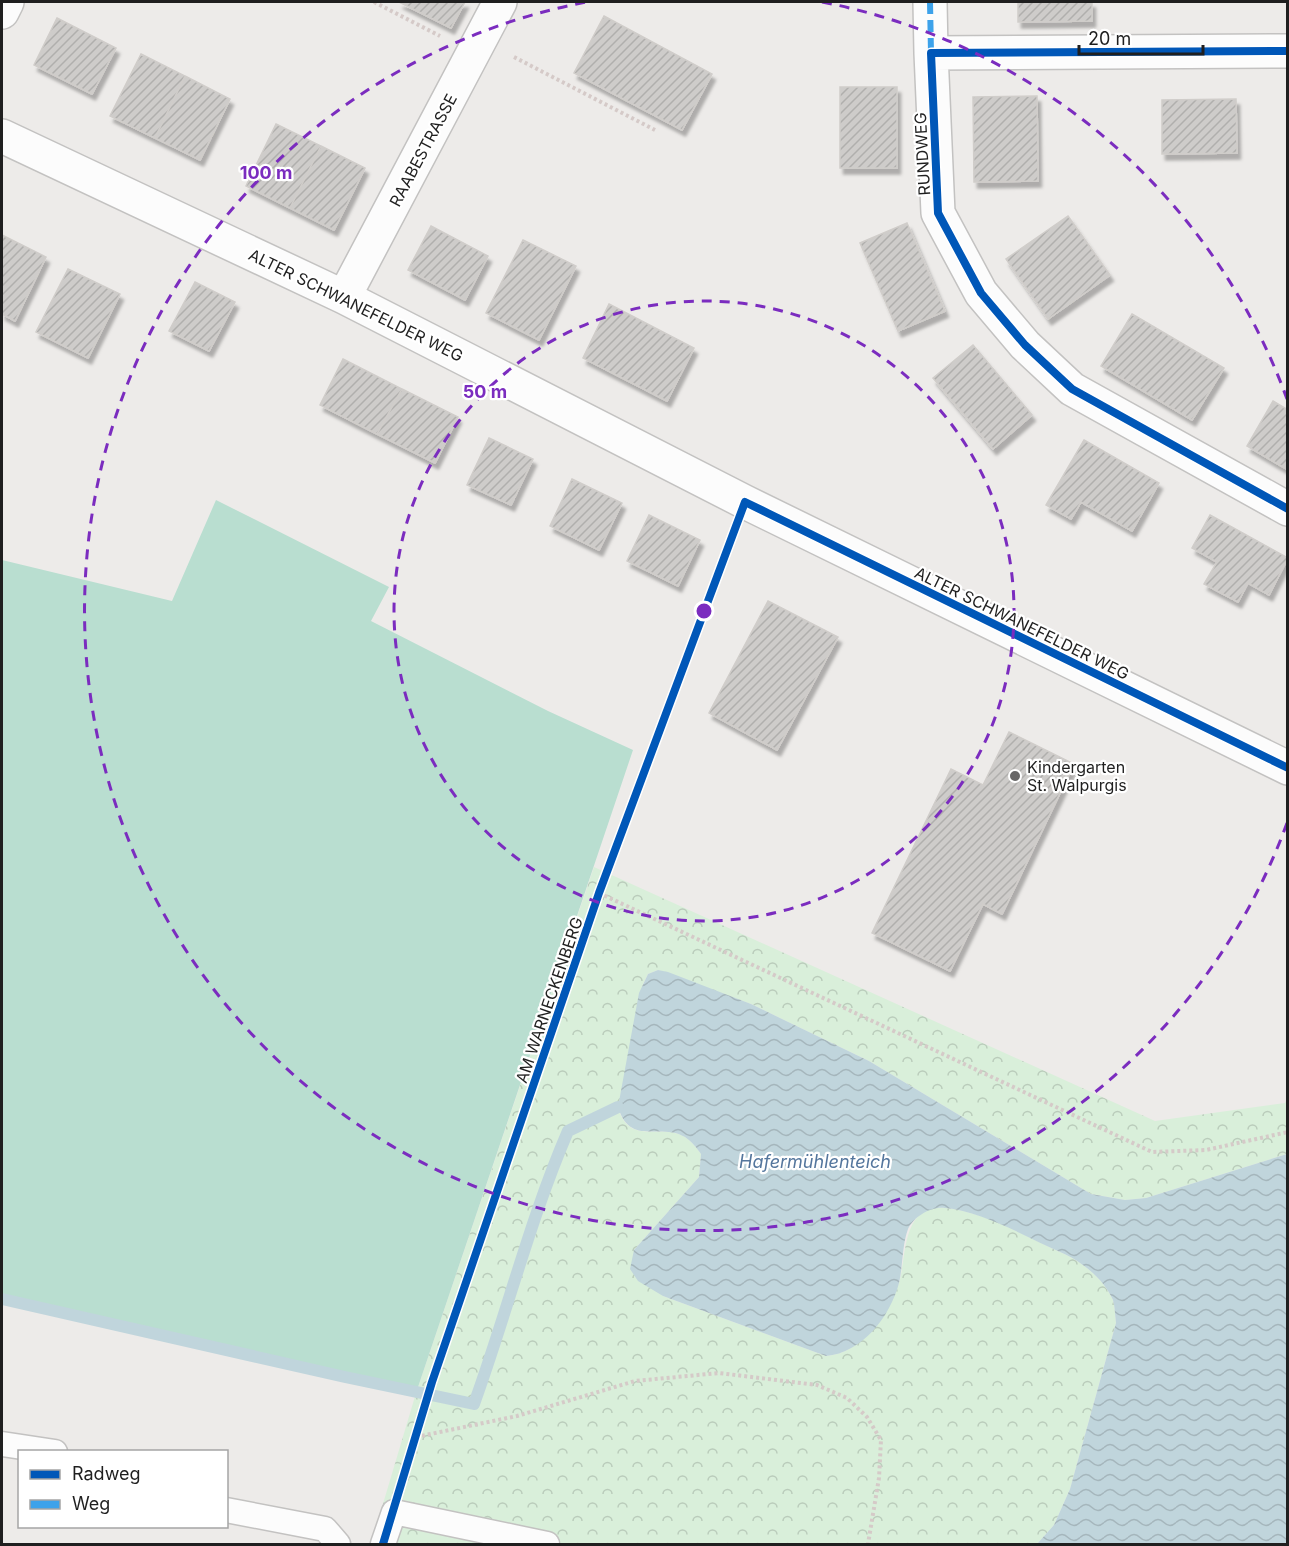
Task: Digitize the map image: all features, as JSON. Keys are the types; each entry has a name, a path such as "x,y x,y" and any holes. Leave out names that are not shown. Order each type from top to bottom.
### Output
{"street":[{"path":"2,12 7,2"},
{"name":"RAABESTRASSE","path":"344,297 500,2"},
{"name":"RUNDWEG","path":"930,2 938,213 981,293 1025,345 1072,389 1287,509"},
{"path":"931,53 1287,51"},
{"name":"ALTER SCHWANEFELDER WEG","path":"2,136 344,297 745,502 1287,768"}],"lane":[{"path":"2,1444 42,1450"},
{"path":"228,1510 325,1529 338,1545"},
{"path":"383,1545 393,1512 548,1545"}],"path":[{"path":"374,2 478,47 655,130"},
{"path":"599,893 1152,1152 1206,1150 1287,1132"},
{"path":"416,1437 517,1416 635,1381 719,1373 817,1385 847,1398 867,1417 881,1440 879,1478 868,1545"}],"green space":[{"path":"216,500 389,587 371,621 548,711 633,750 416,1393 2,1299 2,560 172,601"},
{"path":"594,867 1155,1121 1285,1103 1287,1098 1287,1154 1146,1198 1125,1200 1091,1194 869,1061 751,1004 658,970 648,974 643,984 618,1108 623,1120 630,1127 647,1132 676,1133 685,1137 701,1154 699,1177 634,1250 663,1296 826,1356 837,1354 846,1351 861,1340 896,1289 913,1222 921,1214 931,1209 946,1208 990,1219 1068,1255 1091,1271 1109,1292 1114,1303 1116,1323 1070,1489 1054,1525 1037,1544 371,1544 416,1393"}],"water":[{"name":"Hafermühlenteich","path":"658,970 751,1004 869,1061 1091,1194 1125,1200 1146,1198 1287,1154 1287,1544 1037,1544 1054,1525 1070,1489 1116,1323 1114,1306 1104,1285 1083,1265 1068,1255 989,1219 945,1208 929,1210 919,1216 908,1229 899,1283 889,1308 863,1341 839,1353 826,1356 663,1296 638,1281 630,1269 634,1250 699,1177 701,1154 685,1137 675,1133 638,1130 630,1126 623,1119 618,1107 639,993 648,974"}],"building":[{"path":"399,2 465,2 451,28"},
{"path":"1018,2 1092,2 1092,21 1018,22"},
{"path":"604,16 712,74 682,130 574,73"},
{"path":"57,18 116,48 92,94 34,65"},
{"path":"141,54 185,76 155,138 110,116"},
{"path":"185,76 230,99 200,160 155,138"},
{"path":"840,87 897,87 897,168 840,168"},
{"path":"1037,96 1038,181 974,182 973,97"},
{"path":"1236,99 1237,153 1162,154 1162,100"},
{"path":"276,124 321,146 290,208 246,186"},
{"path":"321,146 365,168 334,230 290,208"},
{"path":"1068,216 1110,275 1048,319 1006,259"},
{"path":"907,223 945,311 898,331 860,243"},
{"path":"431,226 488,256 465,300 408,270"},
{"path":"2,235 46,257 15,321 2,314"},
{"path":"523,240 576,266 539,340 486,313"},
{"path":"68,269 120,294 88,358 36,332"},
{"path":"195,282 235,302 209,351 169,331"},
{"path":"609,304 694,348 667,401 583,358"},
{"path":"1132,314 1224,368 1192,420 1101,366"},
{"path":"973,345 1032,415 993,449 933,378"},
{"path":"343,359 402,389 377,434 320,405"},
{"path":"402,389 458,417 435,463 377,434"},
{"path":"1273,401 1288,410 1288,470 1247,446"},
{"path":"489,438 533,459 511,505 467,485"},
{"path":"1084,440 1159,483 1132,531 1081,502 1071,519 1046,505"},
{"path":"572,479 622,503 599,550 550,526"},
{"path":"649,515 700,540 678,586 627,561"},
{"path":"1210,515 1288,558 1269,595 1248,583 1238,602 1204,584 1217,562 1192,548"},
{"path":"768,601 838,637 777,750 709,713"},
{"path":"1009,732 1074,764 1002,914 983,904 950,971 872,933 951,769 983,785"}],"waterway":[{"path":"2,1299 474,1404 530,1232 568,1131 618,1107"}],"marked path":[{"path":"930,2 931,53"}],"cycle path":[{"path":"1288,51 931,53 938,213 981,293 1025,345 1072,389 1288,509"},
{"name":"AM WARNECKENBERG","path":"383,1544 432,1382 599,893 745,502 1288,768"}],"place":[{"name":"Kindergarten St. Walpurgis","path":"1015,776"}]}
